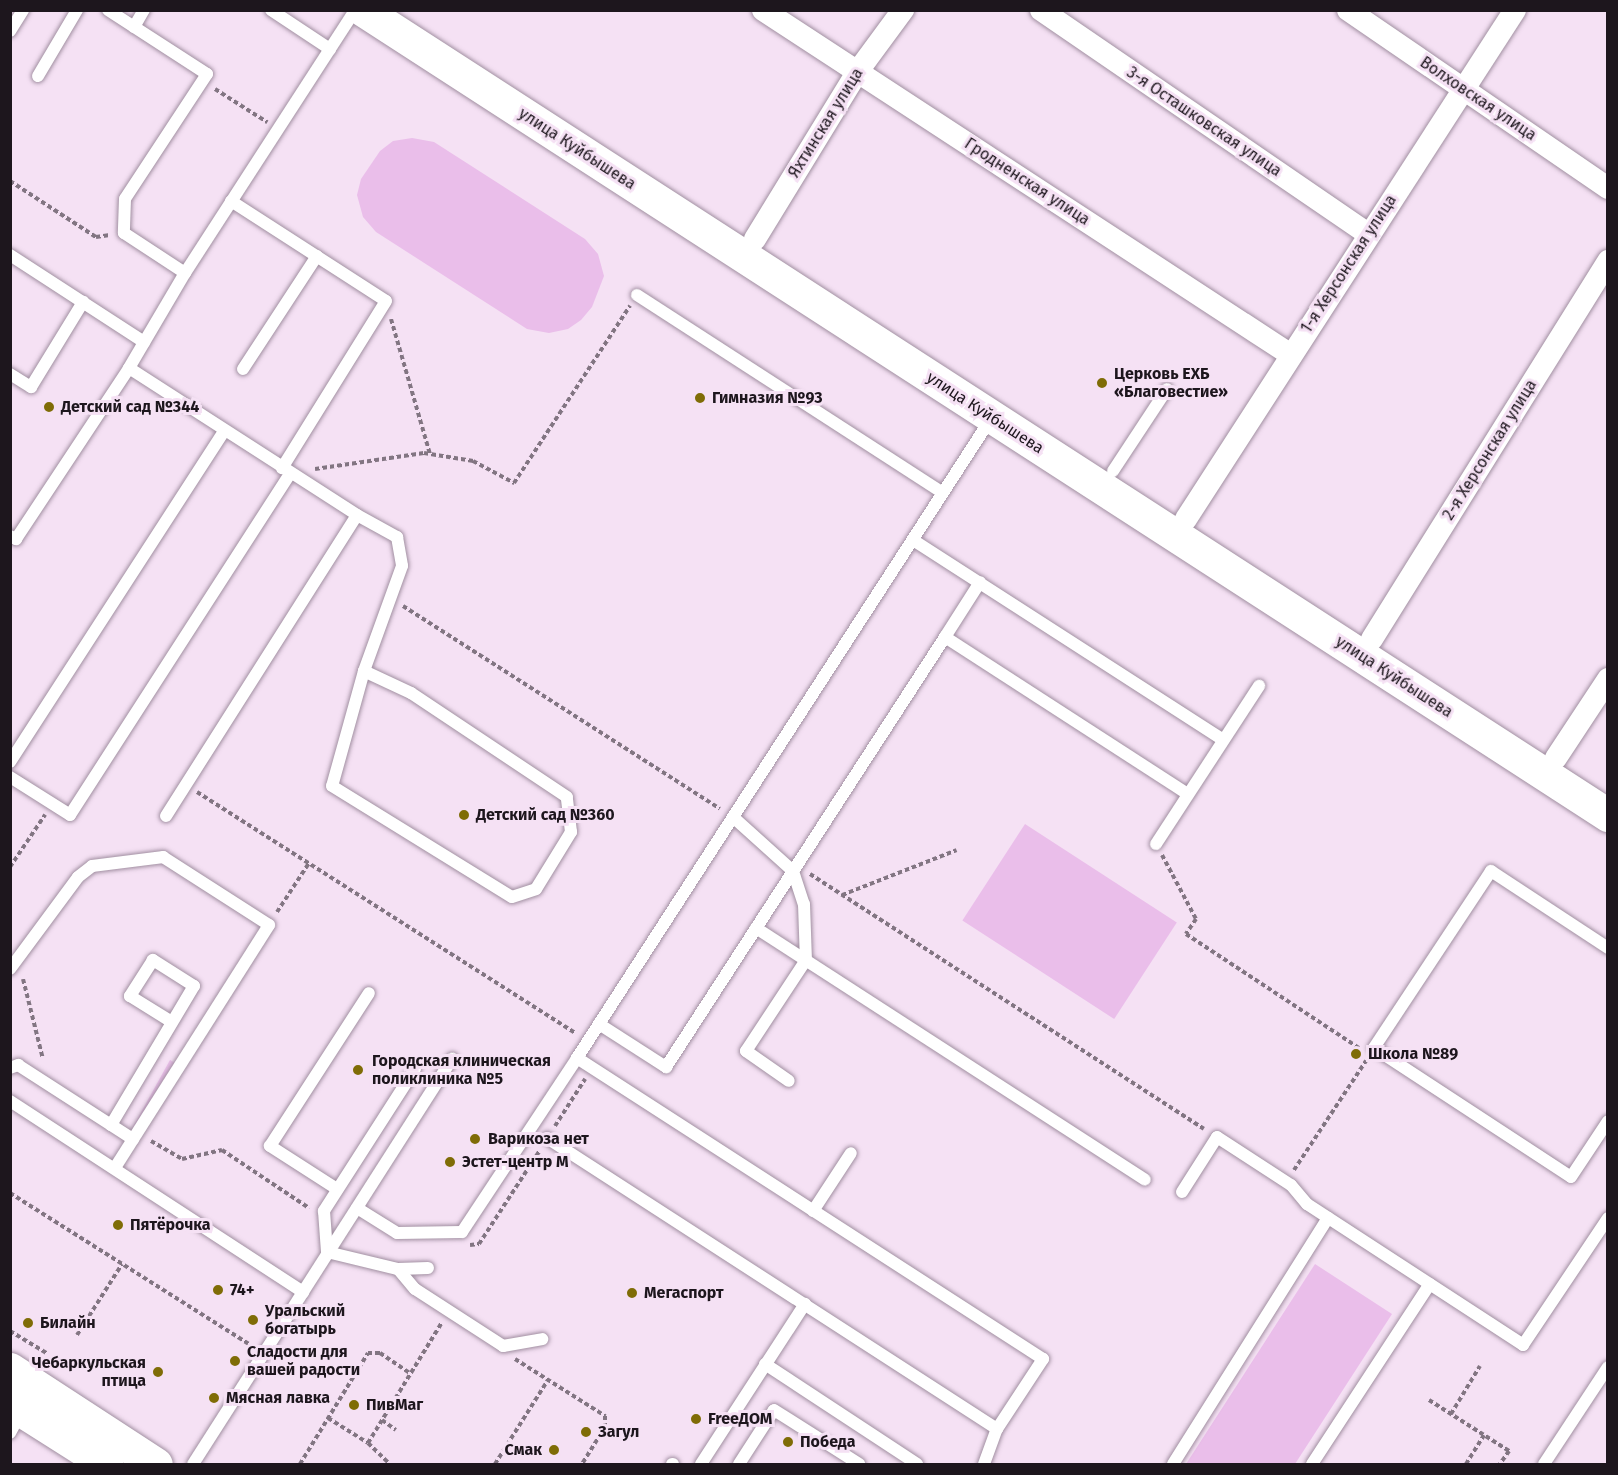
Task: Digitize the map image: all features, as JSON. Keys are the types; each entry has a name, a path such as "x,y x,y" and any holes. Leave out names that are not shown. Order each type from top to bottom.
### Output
{"main road":[{"name":"улица Куйбышева","path":"363,10 750,248"},
{"name":"улица Куйбышева","path":"402,10 750,248 1550,767 1608,815"},
{"name":"улица Куйбышева","path":"998,409 1113,471 1180,527"},
{"name":"улица Куйбышева","path":"1550,767 1608,792"},
{"path":"10,1370 156,1464"},
{"path":"14,1415 106,1464"}],"street":[{"name":"Гродненская улица","path":"763,10 1291,355"},
{"name":"Яхтинская улица","path":"750,248 858,71 903,10"},
{"name":"3-я Осташковская улица","path":"1041,10 1368,234"},
{"name":"Волховская улица","path":"1348,10 1608,188"},
{"name":"1-я Херсонская улица","path":"1180,527 1461,89 1515,10"},
{"name":"2-я Херсонская улица","path":"1366,647 1608,261"},
{"path":"1550,767 1608,679"}],"lane":[{"path":"10,31 23,10"},
{"path":"38,76 77,10"},
{"path":"108,10 207,74 125,199 124,233 184,273"},
{"path":"134,27 144,10"},
{"path":"271,10 330,49"},
{"path":"10,536 16,539 129,368 184,273 355,10"},
{"path":"10,777 70,815 286,471 386,301 231,201"},
{"path":"10,255 144,342"},
{"path":"243,369 316,256"},
{"path":"637,295 943,493"},
{"path":"10,374 31,387 83,302"},
{"path":"129,368 286,471 397,537 402,566 392,599 364,671 332,786 512,897 536,889 571,832 567,797 411,693 364,671"},
{"path":"1113,471 1167,389"},
{"path":"357,1208 397,1233 462,1232 577,1059 998,409"},
{"path":"10,762 224,431"},
{"path":"166,816 357,515"},
{"path":"913,540 1223,740"},
{"path":"599,1024 666,1067 980,582"},
{"path":"945,637 1188,794"},
{"path":"1156,844 1259,686"},
{"path":"734,817 795,868 804,904 806,960 746,1051 789,1081"},
{"path":"10,969 84,870 150,857 163,857 177,864 269,925 115,1168"},
{"path":"1608,948 1491,871 1374,1048 1571,1177 1608,1121"},
{"path":"756,928 1145,1180"},
{"path":"111,1125 194,986 153,960 130,996 172,1022"},
{"path":"337,1190 270,1146 369,993"},
{"path":"194,1464 452,1059"},
{"path":"577,1059 1042,1359 998,1429 984,1464"},
{"path":"10,1068 18,1065 111,1125 135,1136"},
{"path":"327,1252 324,1211 415,1069"},
{"path":"10,1101 303,1292"},
{"path":"1182,1192 1217,1137 1286,1182 1307,1204 1523,1345 1608,1218"},
{"path":"547,1138 998,1429"},
{"path":"813,1211 851,1153"},
{"path":"1173,1464 1328,1218"},
{"path":"327,1252 398,1269 428,1268"},
{"path":"398,1269 415,1289 503,1346 542,1339"},
{"path":"1312,1464 1430,1284"},
{"path":"701,1464 805,1304"},
{"path":"765,1364 917,1464"},
{"path":"1544,1464 1608,1367"},
{"path":"739,1464 774,1410 859,1464"}],"path":[{"path":"202,81 278,129"},
{"path":"10,181 96,237 124,233"},
{"path":"286,471 430,454 473,461 514,483 637,295"},
{"path":"386,301 430,454"},
{"path":"392,599 734,817"},
{"path":"186,784 588,1042"},
{"path":"10,867 52,804"},
{"path":"1156,844 1196,919 1186,934 1370,1055 1286,1182"},
{"path":"842,895 957,850"},
{"path":"269,925 309,863"},
{"path":"795,868 842,895 1217,1137"},
{"path":"17,957 43,1059"},
{"path":"135,1136 182,1159 222,1150 324,1219"},
{"path":"10,1193 263,1354"},
{"path":"78,1335 122,1264"},
{"path":"368,1443 449,1310"},
{"path":"10,1331 48,1354"},
{"path":"503,1346 548,1380 605,1416 605,1427 582,1464"},
{"path":"300,1464 368,1353 380,1353 411,1373"},
{"path":"1450,1414 1480,1366"},
{"path":"495,1464 548,1380"},
{"path":"1429,1400 1509,1451 1500,1464"},
{"path":"328,1418 368,1443 390,1464"},
{"path":"382,1420 396,1430"},
{"path":"1466,1464 1484,1435"}],"shaded area":[{"path":"412,138 434,142 585,239 598,254 604,276 592,307 581,320 568,329 549,333 527,329 376,232 363,217 357,195 361,179 380,151 393,141"},
{"path":"1025,824 1177,923 1114,1019 962,920"},
{"path":"170,1060 179,1065 139,1137 130,1132"},
{"path":"1315,1264 1392,1314 1295,1464 1186,1464"}],"place":[{"name":"Церковь ЕХБ «Благовестие»","path":"1102,383"},
{"name":"Гимназия №93","path":"700,398"},
{"name":"Детский сад №344","path":"49,407"},
{"name":"Детский сад №360","path":"464,815"},
{"name":"Школа №89","path":"1356,1054"},
{"name":"Городская клиническая поликлиника №5","path":"358,1070"},
{"name":"Варикоза нет","path":"475,1139"},
{"name":"Эстет-центр М","path":"450,1162"},
{"name":"Пятёрочка","path":"118,1225"},
{"name":"74+","path":"218,1290"},
{"name":"Мегаспорт","path":"632,1293"},
{"name":"Уральский богатырь","path":"253,1320"},
{"name":"Билайн","path":"28,1323"},
{"name":"Сладости для вашей радости","path":"235,1361"},
{"name":"Чебаркульская птица","path":"158,1372"},
{"name":"Мясная лавка","path":"214,1398"},
{"name":"ПивМаг","path":"354,1405"},
{"name":"FreeДОМ","path":"696,1419"},
{"name":"Загул","path":"586,1432"},
{"name":"Победа","path":"788,1442"},
{"name":"Смак","path":"554,1450"}]}
